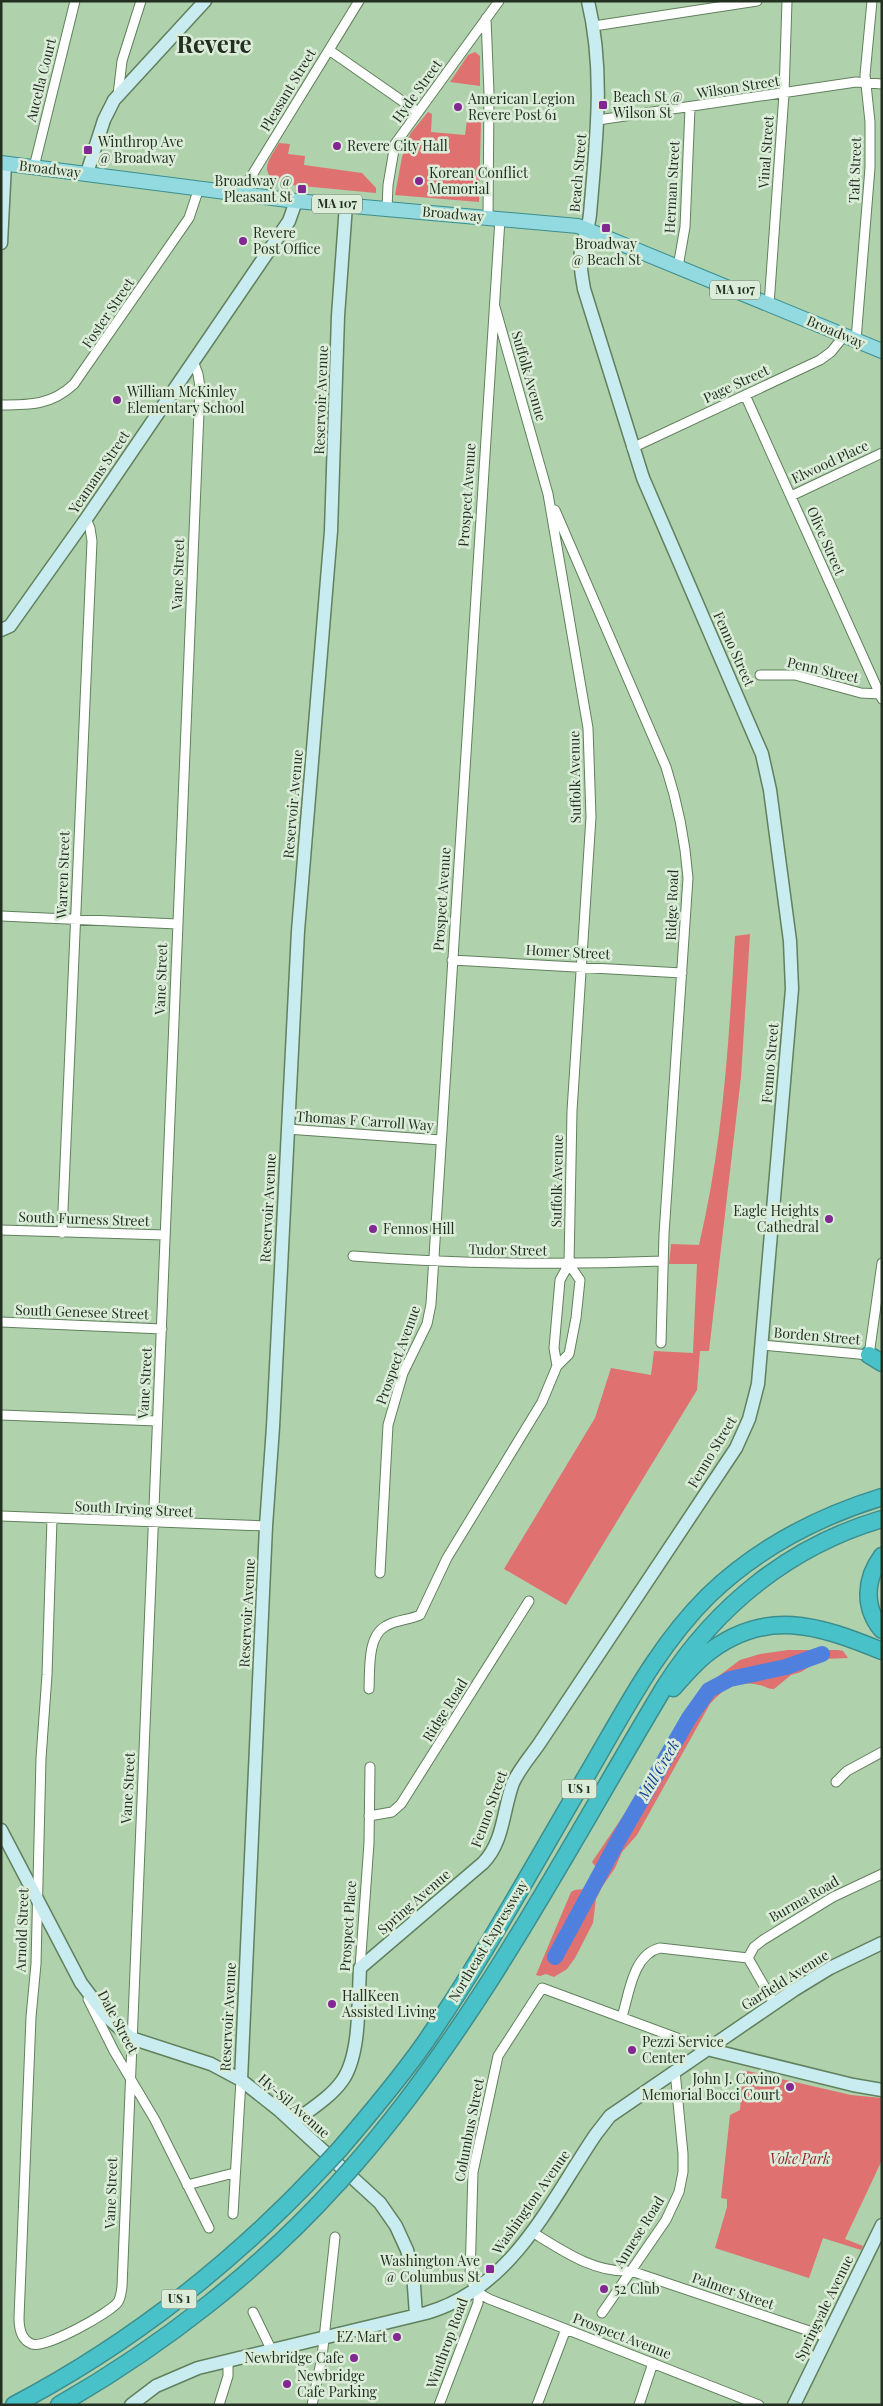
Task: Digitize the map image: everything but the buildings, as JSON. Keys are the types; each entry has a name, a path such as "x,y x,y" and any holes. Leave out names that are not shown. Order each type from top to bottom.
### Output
{"highway":[{"name":"Northeast Expressway","path":"14,2405 102,2354 184,2294 262,2229 340,2150 404,2071 442,2017 649,1672 684,1622 734,1573 776,1543 822,1519 882,1497"},
{"name":"Northeast Expressway","path":"59,2405 125,2364 209,2303 274,2247 339,2182 402,2108 462,2024 650,1711 693,1645 740,1596 780,1566 839,1534 882,1519"},
{"path":"882,1556 873,1570 868,1594 870,1609 882,1630"},
{"path":"650,1711 706,1654 730,1639 753,1630 779,1626 812,1627 836,1632 882,1651"}],"main road":[{"name":"Broadway","path":"3,163 296,200 562,224 588,229 882,351"}],"street":[{"name":"Aucella Court","path":"34,167 75,1"},
{"path":"118,94 121,67 141,1"},
{"path":"87,173 104,120 118,94 205,1"},
{"name":"Pleasant Street","path":"241,193 359,1"},
{"name":"Hyde Street","path":"387,208 389,170 395,144 498,1"},
{"name":"Beach Street","path":"588,1 594,26 598,67 598,120 588,229"},
{"path":"687,1 687,12"},
{"path":"594,26 757,1"},
{"name":"Vinal Street","path":"769,305 784,94 786,1"},
{"name":"Taft Street","path":"850,338 870,168 870,130 865,82 872,1"},
{"name":"Prospect Avenue","path":"380,1573 388,1425 403,1373 427,1324 431,1304 434,1262 493,300 494,218 486,18"},
{"path":"329,50 356,66 418,112"},
{"name":"Wilson Street","path":"598,120 865,82 882,84"},
{"name":"Herman Street","path":"678,267 685,228 690,108"},
{"path":"1,244 3,163"},
{"name":"Foster Street","path":"1,405 43,403 60,396 74,384 190,216 199,188"},
{"name":"Yeamans Street","path":"1,630 10,626 86,519 290,219 296,200"},
{"name":"Reservoir Avenue","path":"233,2214 241,2080 266,1526 273,1427 298,931 331,531 338,316 346,205"},
{"name":"Fenno Street","path":"487,1859 496,1842 511,1789 522,1767 540,1744 740,1441 754,1405 761,1344 792,977 790,941 770,790 762,754 752,727 655,506 632,448 584,289 580,266 581,252 588,229"},
{"name":"Suffolk Avenue","path":"493,300 548,494 588,728 591,817 572,1111 569,1264 560,1280 554,1348 557,1366"},
{"name":"Page Street","path":"632,448 820,360 850,338"},
{"name":"Vane Street","path":"26,2340 32,2344 48,2343 111,2308 120,2298 154,1523 200,387 193,361"},
{"name":"Olive Street","path":"745,395 881,697"},
{"name":"Elwood Place","path":"791,496 882,453"},
{"name":"Ridge Road","path":"548,494 649,724 677,802 685,844 688,878 663,1262 661,1343"},
{"name":"Warren Street","path":"62,1232 92,541 86,519"},
{"name":"Penn Street","path":"760,675 795,675 881,697"},
{"path":"1,916 177,924"},
{"name":"Homer Street","path":"452,960 682,973"},
{"name":"Thomas F Carroll Way","path":"287,1129 441,1140"},
{"name":"South Furness Street","path":"1,1230 165,1236"},
{"name":"Tudor Street","path":"353,1256 434,1262 569,1264 663,1262"},
{"path":"876,1359 882,1263"},
{"name":"Suffolk Avenue","path":"369,1689 371,1657 378,1631 386,1626 420,1615 447,1558 542,1402 557,1366 569,1354 576,1318 580,1280 569,1264"},
{"name":"South Genesee Street","path":"1,1322 162,1329"},
{"name":"Borden Street","path":"761,1344 876,1359"},
{"path":"1,1415 157,1421"},
{"name":"South Irving Street","path":"1,1516 266,1526"},
{"name":"Arnold Street","path":"26,2340 21,2333 18,2318 31,2017 36,1964 36,1896 41,1758 47,1675 52,1519"},
{"name":"Ridge Road","path":"370,1816 392,1812 404,1801 530,1601"},
{"path":"836,1782 847,1771 882,1752"},
{"name":"Prospect Place","path":"293,2123 334,2090 348,2071 354,2042 360,1968 370,1816 370,1767"},
{"name":"Dale Street","path":"1,1830 114,2051 130,2075 208,2228"},
{"name":"Spring Avenue","path":"360,1968 487,1859"},
{"name":"Burma Road","path":"748,1958 754,1947 763,1940 832,1897 882,1874"},
{"name":"Garfield Avenue","path":"707,2049 823,1972 882,1943"},
{"path":"774,2003 748,1958 660,1948 650,1952 640,1962 622,2017 707,2049 853,2085 882,2090"},
{"name":"Hy-Sil Avenue","path":"81,1984 106,2016 131,2038 210,2064 241,2080 293,2123 373,2196 394,2221 404,2240 410,2259 416,2316"},
{"name":"Columbus Street","path":"475,2291 470,2277 472,2179 497,2060 542,1988 622,2017"},
{"name":"Washington Avenue","path":"131,2405 142,2395 169,2380 198,2368 416,2316 442,2307 475,2291 506,2265 532,2232 603,2124 629,2102 707,2049"},
{"name":"Annese Road","path":"602,2313 666,2220 674,2206 681,2183 683,2154 675,2071"},
{"path":"186,2185 234,2173"},
{"name":"Springvale Avenue","path":"794,2405 882,2225"},
{"name":"Palmer Street","path":"532,2232 578,2260 617,2272 632,2271 826,2337"},
{"path":"312,2405 325,2339 335,2237"},
{"name":"Prospect Avenue","path":"475,2291 759,2405"},
{"name":"Winthrop Road","path":"439,2405 478,2306 478,2296 475,2291"},
{"path":"252,2312 272,2351"},
{"path":"537,2405 566,2329"},
{"path":"219,2405 228,2376 228,2360"},
{"path":"639,2405 653,2363"}],"green space":[{"path":"475,52 480,56 480,86 450,82 468,55"},
{"path":"428,112 432,114 431,132 465,135 467,120 481,121 479,202 395,195 402,157 410,134"},
{"path":"279,143 290,144 288,154 305,156 304,165 362,173 376,188 376,193 281,184 269,175 267,170 269,160"},
{"path":"750,934 741,1077 709,1351 700,1351 697,1390 566,1605 504,1569 595,1418 611,1368 651,1375 654,1351 693,1353 697,1264 669,1264 671,1244 699,1245 714,1169 724,1092 735,936"},
{"path":"788,1650 838,1650 843,1651 848,1658 822,1659 801,1672 791,1675 774,1689 761,1685 744,1684 732,1687 715,1698 637,1835 622,1852 615,1868 602,1887 596,1899 593,1923 575,1958 567,1969 554,1977 546,1974 536,1975 571,1892 594,1887 597,1884 599,1880 598,1870 592,1862 646,1782 697,1700 716,1678 740,1660 760,1654"},
{"name":"Voke Park","path":"743,2070 851,2095 882,2098 882,2160 845,2239 863,2246 861,2250 823,2238 809,2278 715,2248 727,2207 727,2199 721,2198 730,2115 740,2110"}],"waterway":[{"name":"Mill Creek","path":"555,1957 620,1837 689,1718 709,1690 730,1679 786,1667 822,1654"}],"place":[{"name":"Beach St @ Wilson St","path":"603,105"},
{"name":"American Legion Revere Post 61","path":"458,107"},
{"name":"Revere City Hall","path":"337,146"},
{"name":"Winthrop Ave @ Broadway","path":"88,150"},
{"name":"Korean Conflict Memorial","path":"419,181"},
{"name":"Broadway @ Pleasant St","path":"302,189"},
{"name":"Broadway @ Beach St","path":"606,228"},
{"name":"Revere Post Office","path":"243,241"},
{"name":"William McKinley Elementary School","path":"117,400"},
{"name":"Eagle Heights Cathedral","path":"829,1219"},
{"name":"Fennos Hill","path":"373,1229"},
{"name":"HallKeen Assisted Living","path":"332,2004"},
{"name":"Pezzi Service Center","path":"632,2050"},
{"name":"John J. Covino Memorial Bocci Court","path":"790,2087"},
{"name":"Washington Ave @ Columbus St","path":"490,2269"},
{"name":"52 Club","path":"604,2289"},
{"name":"EZ Mart","path":"397,2337"},
{"name":"Newbridge Cafe","path":"354,2358"},
{"name":"Newbridge Cafe Parking","path":"287,2384"}],"district":[{"name":"Revere","path":"214,45"}]}
